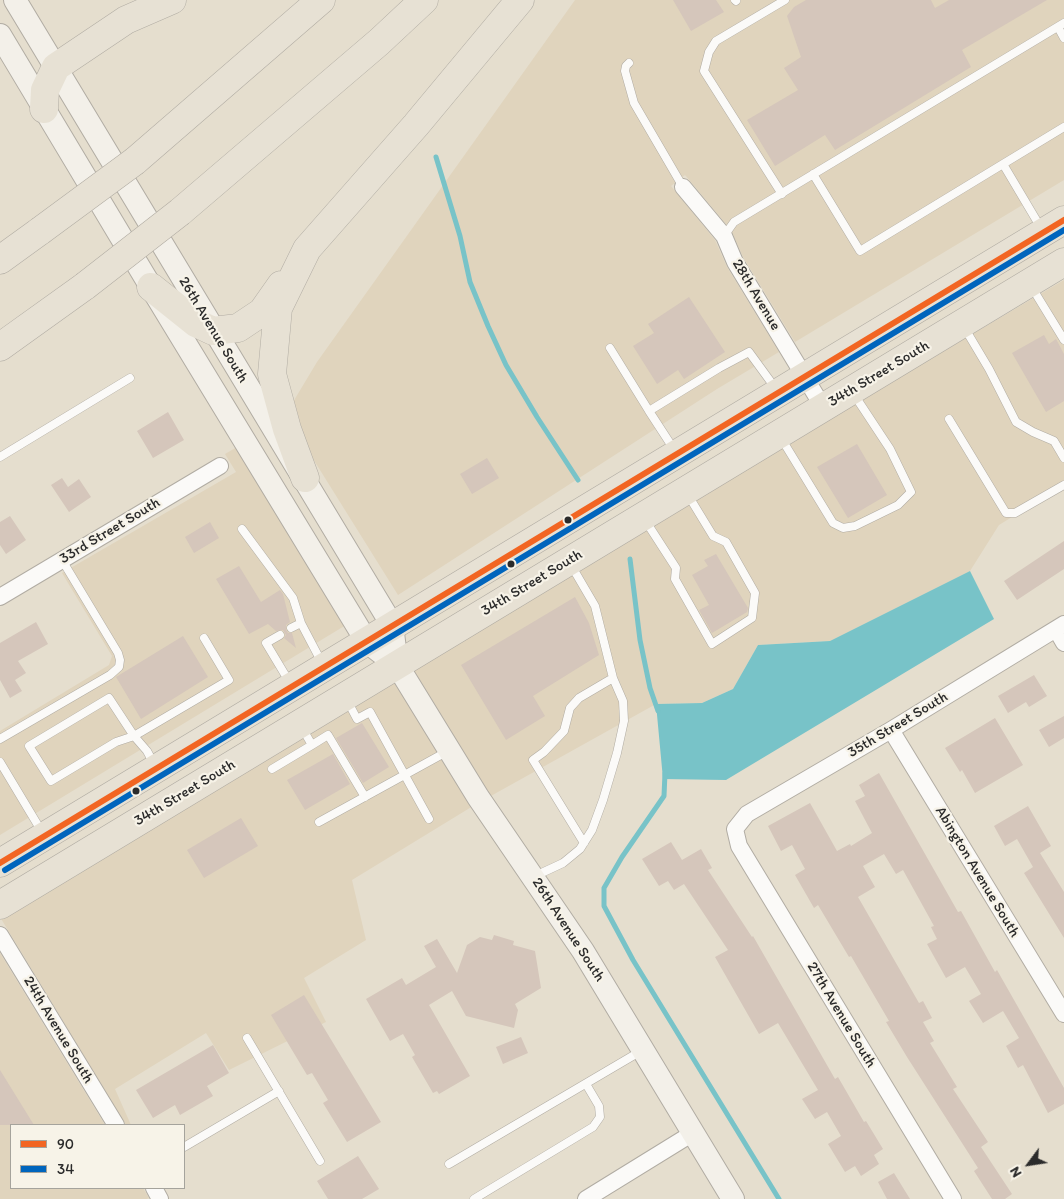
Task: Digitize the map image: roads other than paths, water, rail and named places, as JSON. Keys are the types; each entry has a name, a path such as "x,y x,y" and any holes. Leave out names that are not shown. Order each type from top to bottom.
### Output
{"highway":[{"path":"144,0 159,0"},
{"path":"44,109 45,90 56,67 126,20 172,0"},
{"path":"0,260 135,161 321,0"},
{"path":"0,348 85,286 180,212 378,42 424,0"},
{"path":"151,287 196,323 213,331 238,328 262,312 307,249 416,125 520,0"},
{"path":"0,863 1054,226"},
{"path":"305,478 287,429 272,374 278,308 307,249"},
{"name":"34th Street South","path":"0,905 306,734 344,696 1064,262"}],"main road":[{"name":"26th Avenue South","path":"15,0 392,625 397,665"},
{"name":"26th Avenue South","path":"0,35 367,642 397,665 478,797 583,951 733,1199"}],"street":[{"name":"28th Avenue","path":"684,187 724,236 735,262 823,407"},
{"name":"33rd Street South","path":"0,597 220,466"},
{"name":"35th Street South","path":"735,828 747,814 1061,632"},
{"name":"Abington Avenue South","path":"891,730 1064,1014"},
{"name":"27th Avenue South","path":"735,828 739,846 953,1199"},
{"name":"24th Avenue South","path":"0,935 115,1124"},
{"path":"586,1199 693,1133"}],"lane":[{"path":"782,194 704,71 709,52 716,41 785,0"},
{"path":"724,236 734,222 1061,25 1064,38"},
{"path":"630,62 626,66 625,72 634,103 684,187"},
{"path":"813,174 860,251 1064,127"},
{"path":"1003,164 1054,226"},
{"path":"1029,283 1064,340"},
{"path":"962,324 989,369 1006,406 1016,422 1032,432 1054,441 1064,458"},
{"path":"610,348 677,454"},
{"path":"649,411 749,352 779,392"},
{"path":"0,457 130,378"},
{"path":"779,434 833,523 843,528 855,526 898,505 911,492 890,449 851,391"},
{"path":"949,419 1006,513 1015,513 1064,485"},
{"path":"643,516 676,568 675,579 712,644 752,618 755,593 726,542 713,536 685,491"},
{"path":"242,529 293,598 301,623 324,667"},
{"path":"0,739 119,668 118,652 62,560"},
{"path":"533,877 563,863 580,849 592,830 617,753 624,721 623,701 613,678 595,606 568,562"},
{"path":"291,628 301,623"},
{"path":"280,635 266,643 292,686"},
{"path":"157,768 147,751 134,736 109,698 29,746 51,781 116,742 134,736 229,680 204,638"},
{"path":"584,843 533,760 564,732 570,708 579,698 613,678"},
{"path":"344,696 358,719 370,712 429,819"},
{"path":"272,769 306,734 328,735 365,797"},
{"path":"319,822 450,750"},
{"path":"0,762 44,836"},
{"path":"247,1038 320,1161"},
{"path":"449,1164 643,1050"},
{"path":"474,1199 593,1127 600,1117 599,1106 586,1084"},
{"path":"185,1146 279,1091"}],"water":[{"path":"970,571 994,619 726,780 663,779 656,704 702,703 733,689 758,645 830,641"}],"waterway":[{"path":"436,157 460,236 470,282 488,326 506,365 578,480"},
{"path":"630,559 640,640 650,688 658,711"},
{"path":"665,773 664,796 622,857 604,888 604,906 633,960 779,1199"}]}
